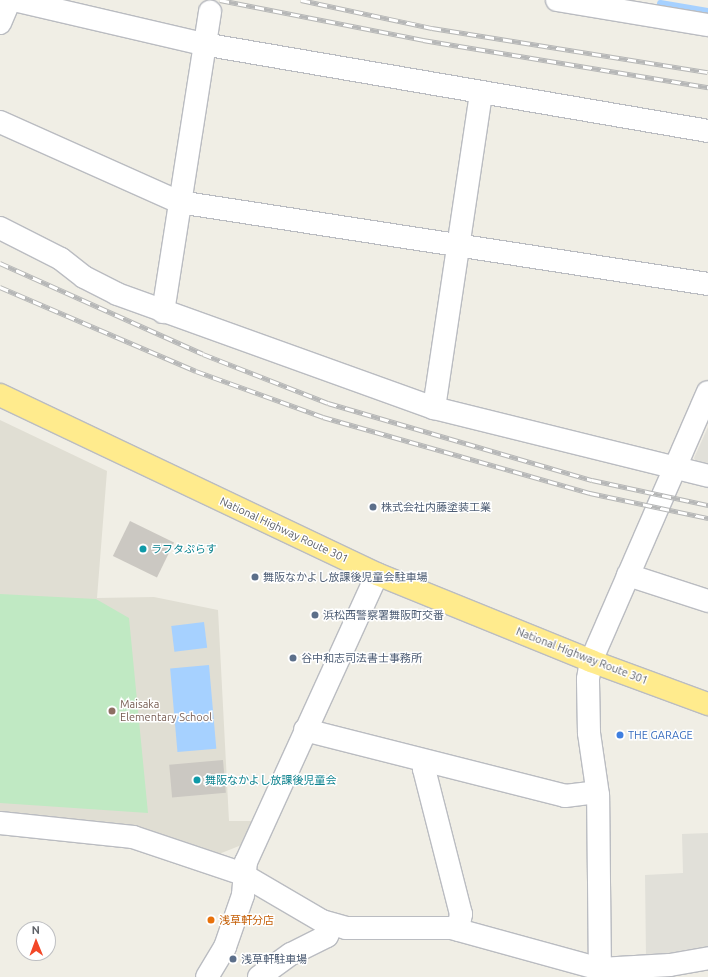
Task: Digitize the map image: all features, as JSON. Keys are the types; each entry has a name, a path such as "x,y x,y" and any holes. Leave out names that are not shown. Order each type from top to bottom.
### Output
{"highway":[{"name":"National Highway Route 301","path":"0,395 377,574 591,661 708,704"}],"street":[{"path":"0,23 10,0"},
{"path":"14,0 202,44 481,94 708,130"},
{"path":"557,0 708,25"},
{"path":"163,312 202,44 210,12"},
{"path":"434,408 481,94"},
{"path":"0,122 179,202 459,244 708,284"},
{"path":"0,228 61,259 84,277 163,312 434,408 673,470 708,476"},
{"path":"600,973 597,792 589,733 588,679 591,661 708,392"},
{"path":"207,977 225,947 243,895 246,862 377,574"},
{"path":"628,575 708,601"},
{"path":"305,730 425,762 565,796 597,792"},
{"path":"425,762 424,769 461,914 458,930"},
{"path":"0,823 133,837 244,876 332,925 358,929 420,926 458,930 600,973 670,965 708,958"},
{"path":"259,977 291,954 327,936 332,925"}],"shaded area":[{"name":"Maisaka Elementary School","path":"0,420 107,471 97,598 154,597 218,610 229,821 255,821 244,844 214,856 135,827 0,813"},
{"path":"708,427 708,470 699,468 694,458"},
{"path":"708,833 708,949 646,958 645,875 683,873 682,834"}],"green space":[{"path":"0,594 96,599 129,618 148,813 0,803"}],"water":[{"path":"204,622 207,648 174,652 171,626"},
{"path":"209,665 216,749 177,752 170,668"}],"building":[{"name":"ラフタぷらす","path":"130,521 174,542 157,578 113,556"},
{"name":"舞阪なかよし放課後児童会","path":"223,760 226,793 172,798 169,765"}],"waterway":[{"path":"660,3 708,11"}],"railway":[{"path":"220,0 423,40 708,87"},
{"path":"301,0 432,28 708,72"},
{"path":"0,263 203,354 328,403 592,480 708,505"},
{"path":"0,287 196,371 323,417 590,493 708,518"}],"place":[{"name":"株式会社内藤塗装工業","path":"373,507"},
{"name":"ラフタぷらす","path":"143,549"},
{"name":"舞阪なかよし放課後児童会駐車場","path":"255,577"},
{"name":"浜松西警察署舞阪町交番","path":"315,615"},
{"name":"谷中和志司法書士事務所","path":"293,658"},
{"name":"Maisaka Elementary School","path":"112,711"},
{"name":"THE GARAGE","path":"620,735"},
{"name":"舞阪なかよし放課後児童会","path":"197,780"},
{"name":"浅草軒分店","path":"211,920"},
{"name":"浅草軒駐車場","path":"233,959"}]}
